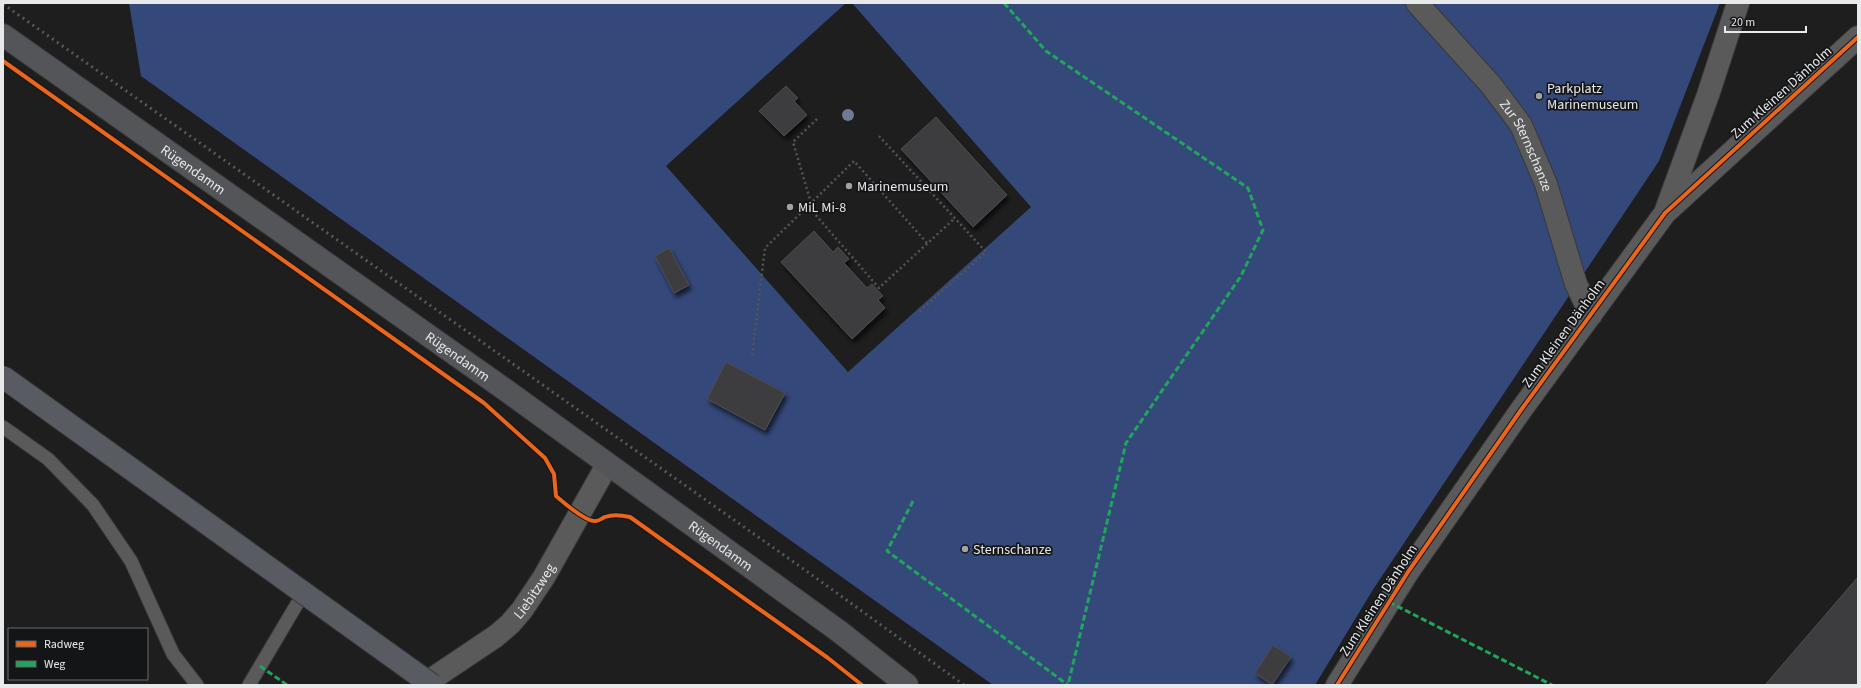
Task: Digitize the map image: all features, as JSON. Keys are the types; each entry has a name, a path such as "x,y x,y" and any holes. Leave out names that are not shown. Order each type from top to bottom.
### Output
{"highway":[{"path":"3,378 432,685"}],"main road":[{"name":"Rügendamm","path":"3,35 507,391 607,465 840,632 907,685"}],"street":[{"name":"Zur Sternschanze","path":"1416,3 1491,85 1521,125 1546,184 1576,284 1590,315"},
{"name":"Zum Kleinen Dänholm","path":"1665,213 1708,95 1738,3"},
{"name":"Zum Kleinen Dänholm","path":"1337,685 1408,572 1521,410 1665,213 1858,37"},
{"name":"Liebitzweg","path":"426,685 432,679 496,636 510,624 522,610 544,577 607,465"}],"lane":[{"path":"3,427 48,459 93,505 131,560 173,654 197,685"},
{"path":"249,685 297,604"}],"path":[{"path":"817,119 793,142 814,213 879,288 955,218"},
{"path":"879,136 986,252 920,312"},
{"path":"752,355 765,248 854,161 928,243"}],"shaded area":[{"path":"129,3 846,3 666,166 848,372 1031,207 852,3 1720,3 1659,161 1374,588 1315,685 993,685 141,76"}],"building":[{"path":"786,86 798,98 794,101 807,115 784,136 759,111"},
{"path":"936,117 1007,195 973,227 901,149"},
{"path":"814,231 833,252 838,247 849,259 844,263 867,288 872,284 883,296 878,300 885,308 852,339 781,262"},
{"path":"669,248 689,285 674,293 655,256"},
{"path":"726,362 785,393 765,430 707,399"},
{"path":"1858,577 1858,685 1765,685"},
{"path":"1273,645 1291,657 1272,685 1255,673"}],"railway":[{"path":"3,4 805,570 964,685"}],"marked path":[{"path":"1004,3 1046,51 1248,188 1263,230 1241,276 1126,443 1068,685"},
{"path":"913,501 887,551 1068,685"},
{"path":"1389,602 1552,685"},
{"path":"260,666 287,685"}],"cycle path":[{"path":"1337,685 1408,572 1521,410 1665,213 1858,37"},
{"path":"3,61 484,403 545,458 554,474 556,496 575,512 592,521 597,521 611,515 630,517 828,658 862,685"}],"place":[{"name":"Parkplatz Marinemuseum","path":"1539,96"},
{"name":"Marinemuseum","path":"849,186"},
{"name":"MiL Mi-8","path":"790,207"},
{"name":"Sternschanze","path":"965,549"}]}
